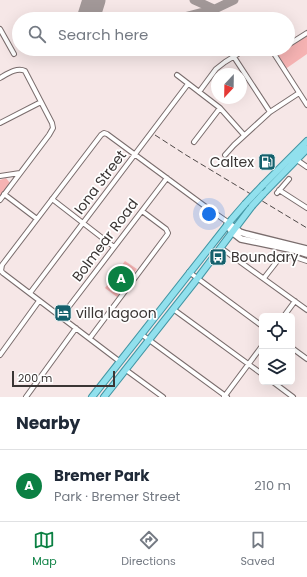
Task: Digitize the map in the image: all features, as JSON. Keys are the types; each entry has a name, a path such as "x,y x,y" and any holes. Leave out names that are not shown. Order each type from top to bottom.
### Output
{"main road":[{"path":"104,397 221,248 266,186 307,141"},
{"path":"94,396 119,361 227,223 245,204 307,150"},
{"path":"227,223 237,236 243,239 307,254"},
{"path":"233,230 307,249"}],"street":[{"path":"1,31 12,50"},
{"path":"295,41 307,33"},
{"path":"275,56 307,105"},
{"path":"199,92 216,69 234,57 270,112"},
{"path":"0,78 21,69 26,73 53,128 0,200"},
{"path":"177,75 220,108 244,135"},
{"name":"Iona Street","path":"30,293 188,84"},
{"path":"225,155 244,135 270,112 299,93"},
{"path":"0,123 41,102"},
{"path":"194,142 220,108"},
{"path":"119,361 30,293 2,275 1,268 101,135 106,133 227,223"},
{"path":"297,160 307,167"},
{"path":"0,176 21,173"},
{"name":"Bolmear Road","path":"61,317 166,178"},
{"path":"289,179 278,192 307,208"},
{"path":"4,194 37,219"},
{"path":"52,199 114,247"},
{"path":"90,338 168,233 166,229 142,210"},
{"path":"221,248 307,310"},
{"path":"264,278 282,255 292,256 307,261"},
{"path":"189,272 259,324"},
{"path":"0,355 39,301"},
{"path":"286,313 295,301"},
{"path":"173,309 259,372"},
{"path":"26,397 76,328"},
{"path":"141,334 226,397 260,349"},
{"path":"293,349 307,359"},
{"path":"126,370 163,397"},
{"path":"277,385 293,397"}],"shaded area":[{"path":"307,33 307,54 284,70 275,56 295,56 295,40"},
{"path":"6,178 10,183 0,196 0,180"},
{"path":"125,261 137,269 117,297 105,288"}],"taxiway":[{"path":"194,0 214,9"},
{"path":"203,12 215,9 234,0"}],"runway":[{"path":"90,12 94,0"}],"railway":[{"path":"155,135 307,228"}],"place":[{"name":"Caltex","path":"267,162"},
{"name":"Boundary","path":"218,257"},
{"name":"Bremer Park","path":"121,279"},
{"name":"villa lagoon","path":"63,313"}]}
